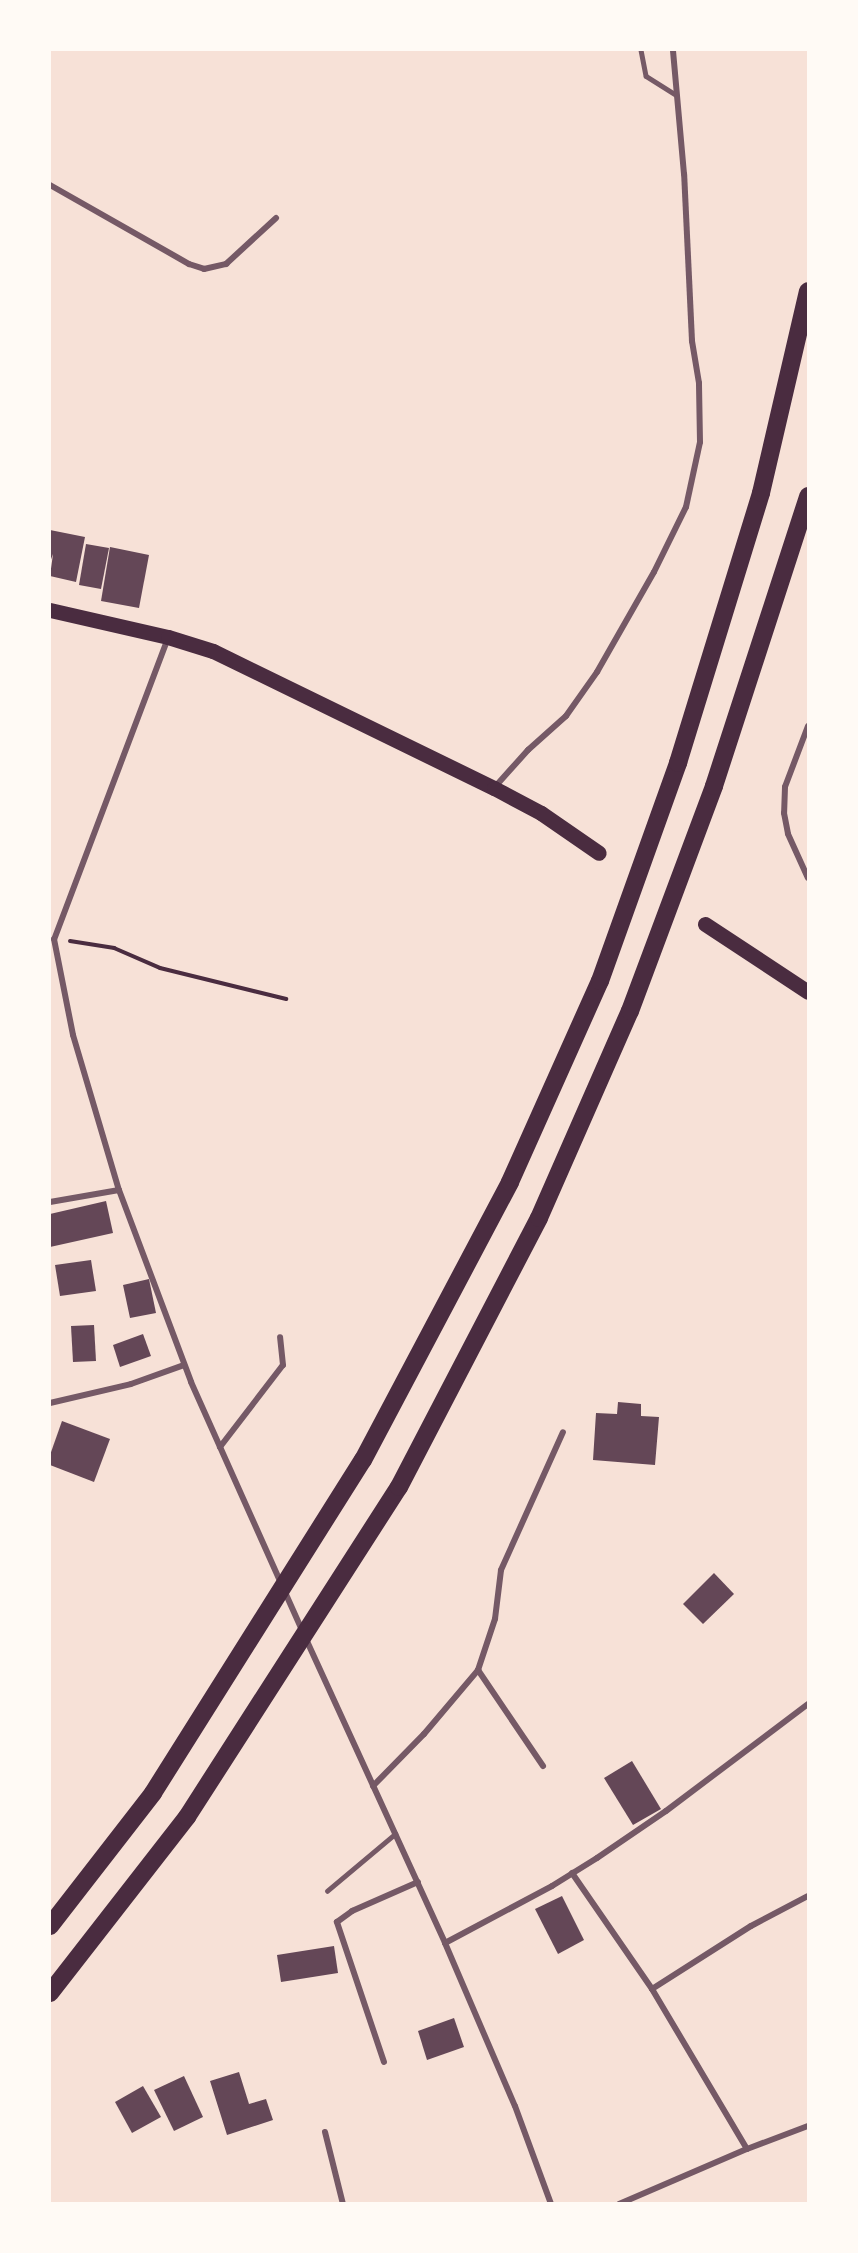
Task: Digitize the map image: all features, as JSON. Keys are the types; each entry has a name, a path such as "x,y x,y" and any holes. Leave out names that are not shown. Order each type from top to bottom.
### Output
{"highway":[{"path":"50,1926 153,1793 363,1460 510,1182 600,981 678,763 761,493 808,291"},
{"path":"50,1993 187,1817 399,1487 539,1218 630,1011 710,796 808,496"}],"main road":[{"path":"50,610 213,651 494,788 541,813 599,853"},
{"path":"705,924 808,992"}],"street":[{"path":"494,788 528,750 566,716 597,672 654,572 686,507 700,442 699,383 692,341 684,174 672,50"},
{"path":"50,185 189,264 204,269 226,264 276,219"},
{"path":"168,638 52,938 73,1035 119,1190 184,1365 350,1737 446,1943 515,2106 551,2204"},
{"path":"808,726 785,787 784,813 788,834 808,878"},
{"path":"50,1202 119,1190"},
{"path":"220,1447 283,1365 279,1337"},
{"path":"50,1403 131,1384 184,1365"},
{"path":"373,1786 424,1734 478,1670 495,1618 501,1570 563,1432"},
{"path":"478,1670 543,1766"},
{"path":"446,1943 572,1873 666,1811 808,1704"},
{"path":"572,1873 652,1989 747,2149"},
{"path":"384,2062 337,1922 352,1911 418,1882"},
{"path":"652,1989 751,1926 808,1896"},
{"path":"619,2204 747,2149 808,2126"},
{"path":"325,2132 343,2204"}],"lane":[{"path":"641,50 646,76 677,95"},
{"path":"327,1891 395,1834"}],"path":[{"path":"52,938 114,948 160,968 286,999"}],"building":[{"path":"50,530 85,537 76,582 50,576 53,554 50,562"},
{"path":"86,544 109,548 101,589 79,585"},
{"path":"110,547 149,555 139,608 101,601"},
{"path":"106,1201 113,1233 50,1247 50,1214"},
{"path":"91,1260 96,1291 60,1296 55,1265"},
{"path":"149,1279 156,1313 130,1318 123,1285"},
{"path":"94,1325 96,1361 73,1362 71,1326"},
{"path":"143,1334 151,1356 120,1367 113,1345"},
{"path":"618,1402 641,1404 641,1416 659,1417 655,1465 593,1460 596,1413 617,1414"},
{"path":"62,1421 110,1439 94,1482 50,1465 50,1455"},
{"path":"714,1573 734,1594 703,1624 683,1604"},
{"path":"632,1761 661,1809 633,1825 604,1778"},
{"path":"562,1896 584,1940 558,1954 535,1909"},
{"path":"334,1946 338,1973 281,1982 277,1955"},
{"path":"454,2018 464,2047 427,2060 418,2031"},
{"path":"239,2072 249,2104 266,2099 273,2120 227,2135 210,2081"},
{"path":"184,2076 203,2117 174,2131 154,2090"},
{"path":"143,2086 161,2117 132,2133 115,2102"}]}
